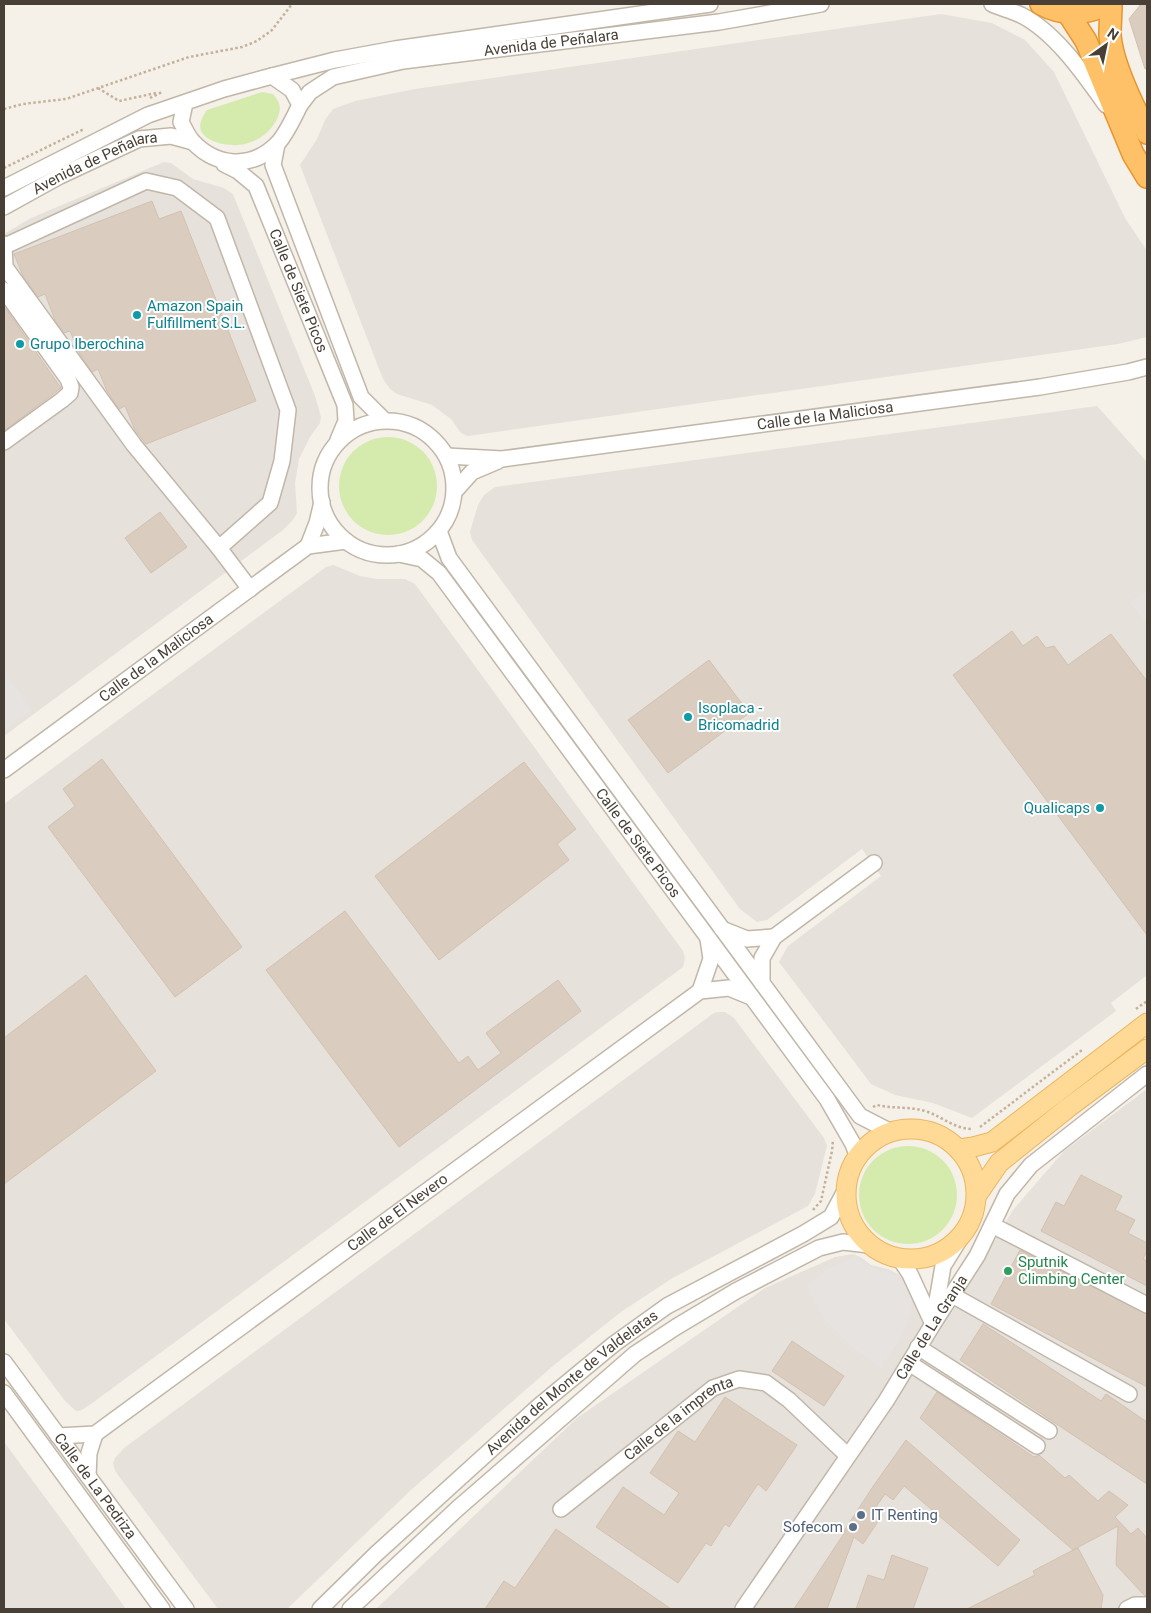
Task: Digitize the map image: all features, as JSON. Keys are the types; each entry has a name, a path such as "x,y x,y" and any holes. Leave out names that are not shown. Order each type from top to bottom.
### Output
{"highway":[{"path":"1041,4 1051,9 1068,13 1083,13 1109,4 1110,36 1115,60 1137,114 1147,133"},
{"path":"1068,13 1086,41 1133,154 1147,177"}],"main road":[{"path":"959,1149 992,1142 1147,1023"},
{"path":"977,1195 999,1163 1068,1107 1094,1090 1147,1049"},
{"path":"909,1129 927,1131 944,1138 959,1149 972,1170 977,1195 973,1217 962,1237 944,1251 923,1259 900,1259 884,1254 869,1246 856,1230 847,1211 845,1191 849,1172 858,1156 872,1141 891,1132 909,1129"}],"street":[{"name":"Avenida de Peñalara","path":"272,76 335,60 395,49 710,4"},
{"name":"Avenida de Peñalara","path":"300,105 310,92 332,77 403,61 719,22 817,4"},
{"path":"992,4 1022,16 1055,40 1082,71 1120,123"},
{"path":"272,76 292,90 300,105 278,144 259,159 240,162 216,159 193,142 181,122 185,102 272,76"},
{"name":"Avenida de Peñalara","path":"4,188 148,115 185,102"},
{"name":"Avenida de Peñalara","path":"4,207 60,176 139,139 171,136 193,142"},
{"name":"Calle de Siete Picos","path":"278,144 274,165 361,397 384,420"},
{"name":"Calle de Siete Picos","path":"216,159 238,171 256,186 345,405 346,421 338,442"},
{"path":"219,548 270,503 282,461 288,410 217,218 177,188 146,181 4,245 5,267 134,445 219,548 250,589"},
{"path":"4,290 68,379 71,387 70,393 62,400 4,442"},
{"name":"Calle de la Maliciosa","path":"447,456 502,459 1040,387 1147,367"},
{"path":"384,420 403,422 421,429 436,441 447,456 453,473 455,491 448,519 428,542 414,550 399,554 381,555 362,550 346,541 330,524 322,502 320,486 322,470 328,455 338,442 351,430 367,423 384,420"},
{"name":"Calle de la Maliciosa","path":"455,491 472,472 502,459"},
{"path":"308,546 317,523 322,502"},
{"name":"Calle de Siete Picos","path":"439,531 449,558 860,1116 891,1132"},
{"name":"Calle de la Maliciosa","path":"4,770 308,546 346,541"},
{"name":"Calle de Siete Picos","path":"399,554 422,559 439,573 827,1099 858,1156"},
{"path":"762,983 762,958 774,937 874,863"},
{"path":"722,929 747,939 774,937"},
{"path":"707,938 711,958 700,991 729,988 751,997"},
{"name":"Calle de El Nevero","path":"95,1434 700,991"},
{"path":"1094,1090 1147,1068"},
{"name":"Calle de La Granja","path":"743,1609 847,1455 886,1401 918,1346 978,1256 1007,1194 1031,1165 1147,1074"},
{"name":"Avenida del Monte de Valdelatas","path":"320,1609 376,1554 525,1419 614,1344 667,1306 803,1234 831,1217 845,1191"},
{"path":"992,1225 1147,1305"},
{"path":"932,1324 943,1266 962,1237"},
{"name":"Avenida del Monte de Valdelatas","path":"350,1609 457,1508 635,1354 736,1291 819,1248 843,1242 869,1246"},
{"path":"900,1259 910,1274 932,1324"},
{"path":"952,1295 1129,1394"},
{"path":"918,1346 1049,1431"},
{"name":"Calle de La Pedriza","path":"4,1362 186,1609"},
{"path":"908,1363 1037,1446"},
{"name":"Calle de la imprenta","path":"561,1509 713,1388 739,1379 766,1383 789,1400 847,1455"},
{"name":"Calle de La Pedriza","path":"4,1393 162,1609"},
{"path":"58,1436 95,1434 89,1453 88,1476"},
{"path":"1127,1609 1135,1605 1147,1604"}],"path":[{"path":"4,109 23,104 66,99 189,57 242,47 256,41 272,30 292,4"},
{"path":"98,88 119,101 162,92 176,92 185,102"},
{"path":"1130,1014 1147,1001"},
{"path":"860,1116 876,1105 889,1108 911,1108 928,1112 957,1127 971,1129 982,1126 1083,1049"},
{"path":"811,1212 821,1200 835,1134 844,1128"}],"shaded area":[{"path":"941,14 992,23 1025,40 1054,72 1125,218 1147,251 1147,337 1118,344 468,436 461,433 451,419 432,405 397,394 390,389 383,379 300,165 333,109 355,101 415,89"},
{"path":"164,162 171,163 193,179 224,188 233,194 315,396 321,417 320,423 310,437 299,459 295,483 297,513 283,530 4,736 4,234 31,218"},
{"path":"1097,406 1147,462 1147,975 1111,1003 1116,1011 972,1118 933,1103 895,1095 871,1084 779,962 788,946 881,876 862,849 767,920 757,922 740,909 472,540 470,532 478,505 484,495 495,487"},
{"path":"333,565 360,576 377,579 405,579 415,584 683,951 685,958 683,967 91,1404 80,1411 76,1411 65,1401 4,1319 4,804 326,567"},
{"path":"1147,590 1147,625 1130,602"},
{"path":"4,671 32,710 4,731"},
{"path":"725,1012 734,1018 824,1138 827,1146 815,1194 808,1206 671,1279 621,1312 554,1365 411,1490 287,1609 218,1609 115,1471 113,1463 115,1458 124,1448 714,1013"},
{"path":"1147,1089 1147,1609 376,1609 577,1418 765,1288 835,1257 853,1254 871,1265 888,1269 898,1274 909,1285 951,1314 1013,1210 1064,1151"},
{"path":"854,1257 880,1271 897,1276 907,1287 912,1302 911,1312 898,1342 880,1367 857,1351 823,1317 808,1289 808,1284 829,1268"},
{"path":"4,1442 67,1527 126,1609 4,1609"}],"green space":[{"path":"262,92 273,94 278,100 280,107 276,121 259,139 250,143 231,145 215,142 203,134 200,128 201,121 207,110"},
{"path":"388,437 407,441 423,451 433,467 437,486 433,505 423,521 407,531 388,535 369,531 353,521 343,505 339,486 343,467 353,451 369,441"},
{"path":"908,1146 927,1149 943,1160 954,1176 957,1195 954,1214 943,1230 927,1241 908,1244 889,1241 873,1230 862,1214 859,1195 862,1176 873,1160 889,1149"}],"building":[{"path":"1141,4 1147,4 1147,68 1145,69 1129,19"},
{"name":"Amazon Spain Fulfillment S.L.","path":"152,201 159,219 181,211 256,401 146,444 135,430 125,406 119,409 107,391 98,369 92,372 80,354 70,331 64,333 55,320 45,294 38,297 23,276 14,254"},
{"name":"Grupo Iberochina","path":"4,306 61,388 4,431"},
{"path":"160,512 187,547 151,573 125,538"},
{"name":"Qualicaps","path":"1012,631 1023,646 1037,636 1046,648 1054,646 1068,665 1111,634 1147,681 1147,935 953,675"},
{"name":"Isoplaca - Bricomadrid","path":"709,660 749,713 668,773 628,720"},
{"path":"102,759 242,947 175,997 48,827 75,806 63,789"},
{"path":"524,762 576,829 557,844 569,860 439,960 375,876"},
{"path":"345,911 459,1063 468,1056 478,1070 501,1053 486,1033 558,980 581,1011 399,1147 266,970"},
{"path":"86,975 156,1071 4,1184 4,1038"},
{"path":"1081,1175 1122,1196 1115,1210 1135,1220 1128,1233 1147,1243 1147,1251 1143,1259 1147,1261 1147,1286 1041,1231 1056,1202 1064,1206"},
{"path":"1020,1250 1147,1314 1147,1387 991,1304"},
{"path":"983,1324 1101,1401 1106,1394 1147,1422 1147,1484 960,1360"},
{"path":"792,1341 844,1376 824,1406 772,1371"},
{"path":"937,1392 1034,1457 1039,1455 1065,1478 1069,1475 1098,1501 1109,1491 1128,1505 1115,1517 1131,1534 1138,1528 1147,1538 1147,1596 1116,1565 1118,1526 1073,1550 920,1418"},
{"path":"725,1397 797,1445 766,1491 758,1484 729,1527 725,1524 711,1546 706,1543 678,1583 596,1527 623,1487 664,1515 679,1493 650,1473 678,1431 695,1442"},
{"path":"906,1440 1020,1540 998,1566 904,1486 893,1500 885,1494 871,1514 879,1520 863,1544 854,1537 827,1609 794,1609 874,1485"},
{"path":"556,1529 671,1609 485,1609 504,1581 515,1588"},
{"path":"1078,1548 1103,1595 1101,1609 967,1609 1035,1575 1033,1571"},
{"path":"892,1555 928,1568 913,1609 856,1609 868,1575 884,1580"}],"place":[{"name":"Amazon Spain Fulfillment S.L.","path":"137,315"},
{"name":"Grupo Iberochina","path":"20,344"},
{"name":"Isoplaca - Bricomadrid","path":"688,717"},
{"name":"Qualicaps","path":"1100,808"},
{"name":"Sputnik Climbing Center","path":"1008,1271"},
{"name":"IT Renting","path":"861,1515"},
{"name":"Sofecom","path":"853,1527"}]}
